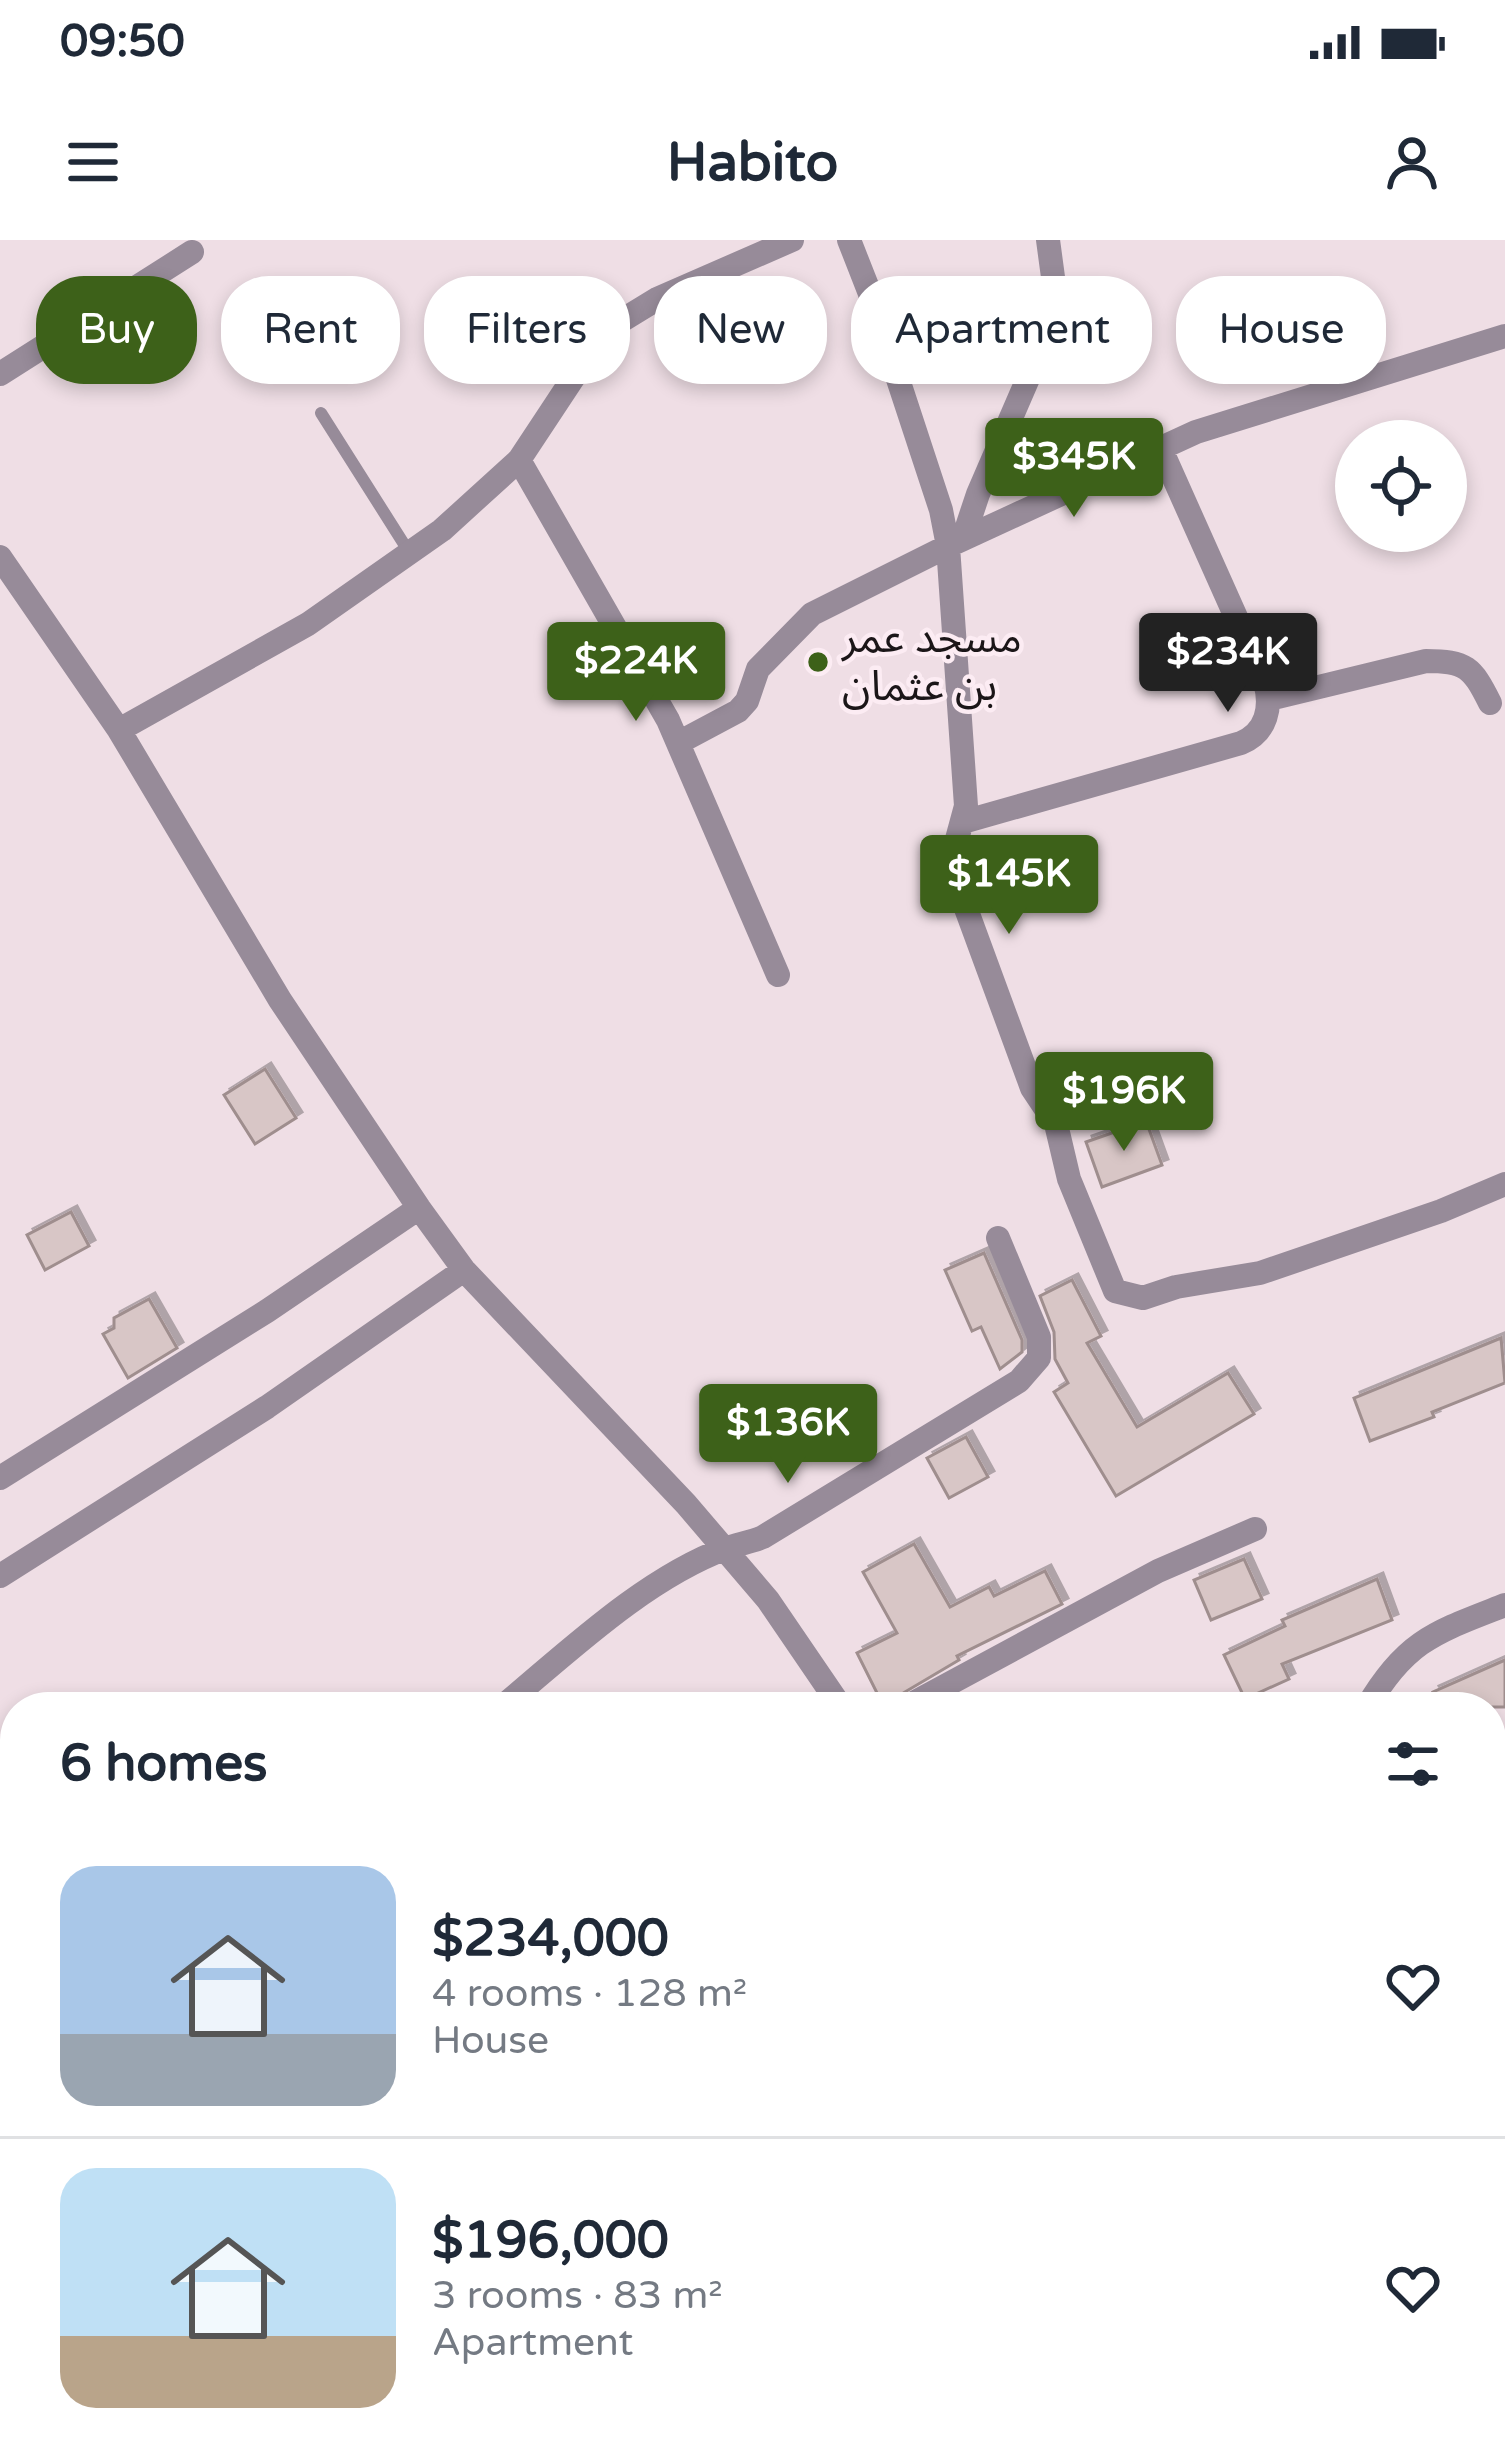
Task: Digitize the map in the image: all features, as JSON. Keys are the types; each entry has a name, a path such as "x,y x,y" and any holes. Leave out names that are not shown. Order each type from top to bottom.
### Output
{"street":[{"path":"119,730 308,624 442,530 519,460 597,343 621,321 658,299 792,240"},
{"path":"849,240 955,542"},
{"path":"1048,240 1055,292 1052,322 955,542 949,604 965,780 963,823 950,853 950,866 1033,1088 1056,1124 1069,1179 1115,1291 1143,1298 1260,1273 1505,1184"},
{"path":"0,374 192,252"},
{"path":"678,743 738,711 747,701 758,669 812,614 955,542 1160,447 1505,336"},
{"path":"963,823 1241,743 1260,730 1269,699 1160,447"},
{"path":"519,460 594,586 678,743 778,975"},
{"path":"0,557 119,730 280,1000 464,1270 724,1549 768,1600 832,1692"},
{"path":"1269,699 1438,661 1464,665 1476,675 1490,703"},
{"path":"0,1478 267,1311 419,1208"},
{"path":"521,1692 630,1604 724,1549 763,1537 1019,1381 1039,1358 1039,1337 998,1238"},
{"path":"0,1576 267,1407 464,1270"},
{"path":"934,1692 1158,1571 1255,1529"},
{"path":"1376,1692 1398,1660 1418,1642 1505,1605"}],"lane":[{"path":"321,413 410,553"}],"building":[{"path":"265,1069 296,1118 255,1144 224,1095"},
{"path":"1146,1121 1162,1165 1102,1187 1086,1142"},
{"path":"71,1212 89,1246 45,1270 27,1235"},
{"path":"984,1253 1022,1340 1022,1352 1000,1369 981,1327 972,1331 945,1270"},
{"path":"1072,1280 1101,1336 1087,1343 1137,1427 1228,1373 1254,1414 1116,1496 1054,1392 1068,1383 1055,1359 1054,1332 1040,1296"},
{"path":"149,1299 177,1348 128,1378 103,1334 114,1328 114,1318"},
{"path":"1501,1338 1505,1383 1370,1441 1354,1398"},
{"path":"966,1437 988,1477 949,1498 927,1458"},
{"path":"914,1544 950,1607 989,1587 994,1596 1045,1571 1062,1604 957,1656 959,1660 905,1692 876,1692 857,1653 897,1633 863,1572"},
{"path":"1244,1559 1262,1599 1211,1620 1194,1580"},
{"path":"1377,1579 1392,1620 1282,1664 1289,1679 1260,1692 1242,1692 1224,1655 1285,1626 1282,1620"},
{"path":"1505,1660 1505,1692 1433,1692"}],"place":[{"name":"مسجد عمر بن عثمان","path":"818,662"}]}
